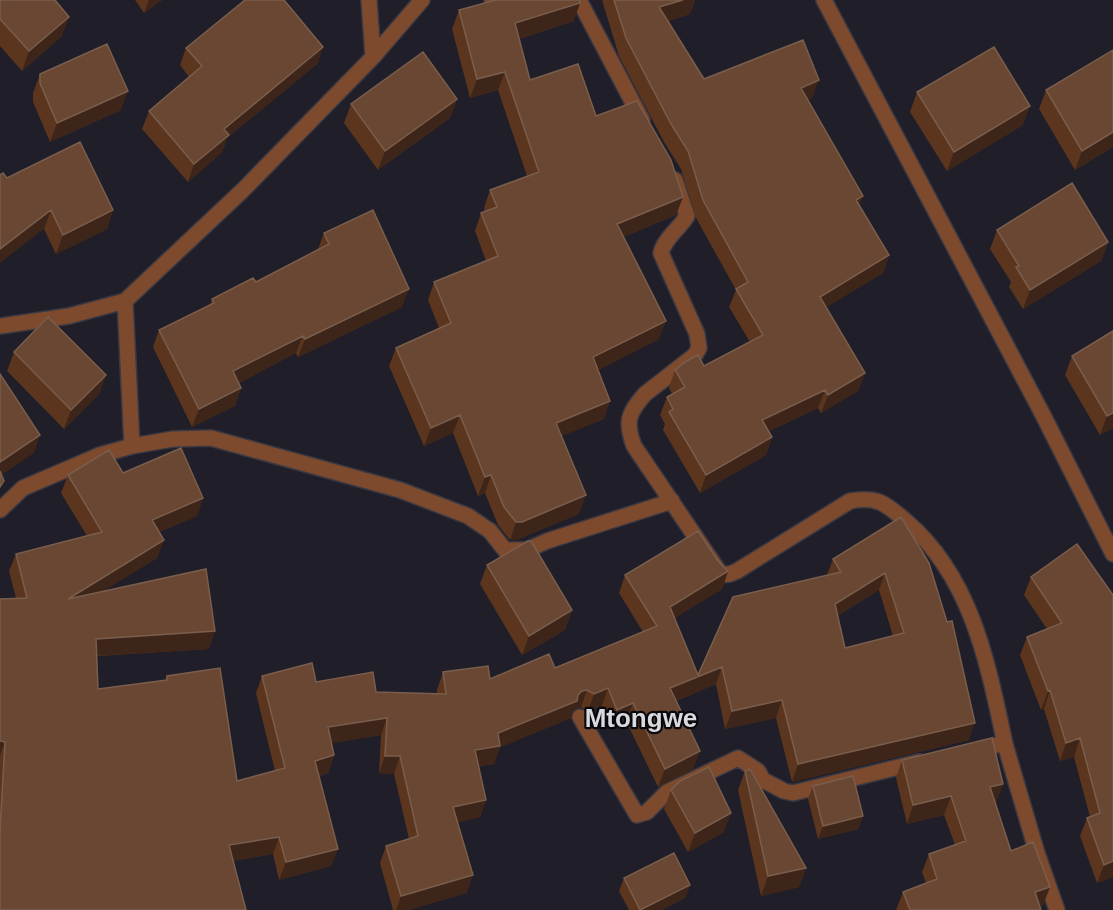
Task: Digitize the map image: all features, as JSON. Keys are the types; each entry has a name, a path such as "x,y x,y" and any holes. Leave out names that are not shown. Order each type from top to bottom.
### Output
{"street":[{"path":"369,0 373,57"},
{"path":"0,326 69,316 125,301 243,190 373,57 422,0"},
{"path":"579,0 650,137"},
{"path":"825,0 1043,415 1113,554"},
{"path":"667,165 673,174 687,216 663,246 661,253 698,334 699,348 695,355 645,394 629,419 628,430 634,446 720,573 724,575 737,571 850,501 869,499 885,503 930,544 963,594 979,638 1005,744 1037,853 1057,910"},
{"path":"125,301 132,446"},
{"path":"0,510 23,488 100,455 132,446 173,439 211,438 400,490 468,516 490,531 505,550 527,550 672,501"},
{"path":"580,717 637,815 647,812 667,792 738,758 758,771 763,780 793,793 936,758"},
{"path":"982,747 1005,744"}],"building":[{"path":"0,0 55,0 69,17 29,51 0,19"},
{"path":"245,0 284,0 323,47 224,129 229,135 194,164 149,111 202,66 186,48"},
{"path":"496,0 580,0 580,3 515,23 530,80 578,64 596,116 637,101 671,160 683,197 617,224 666,321 593,357 610,401 556,423 586,495 522,522 516,522 504,507 491,475 485,477 460,415 431,428 396,348 451,323 434,282 498,256 481,213 497,207 490,190 539,172 505,72 477,79 459,10"},
{"path":"614,0 683,0 659,7 704,79 803,40 819,80 801,88 863,196 856,200 889,255 820,297 865,373 828,395 825,390 762,420 772,437 706,475 669,412 673,409 667,397 685,387 675,370 698,355 704,366 763,335 736,289 748,282 703,200 688,151 671,124 626,38"},
{"path":"107,44 128,91 57,123 40,83 40,74"},
{"path":"994,47 1030,106 954,152 917,92"},
{"path":"1113,50 1113,132 1082,151 1046,90"},
{"path":"423,52 457,99 385,151 351,104"},
{"path":"80,142 113,210 63,235 51,210 0,249 0,175 3,173 7,178"},
{"path":"1072,183 1108,242 1030,290 1016,267 1019,266 997,230"},
{"path":"373,210 409,289 305,339 303,336 233,371 241,388 199,409 159,330 214,303 212,299 253,278 256,282 329,244 324,233"},
{"path":"48,317 106,375 71,410 14,352"},
{"path":"1113,331 1113,413 1107,416 1072,356"},
{"path":"0,374 40,435 0,462"},
{"path":"181,448 203,498 152,520 164,540 68,599 206,569 215,631 96,639 98,689 167,680 167,676 220,668 237,781 285,768 262,676 312,663 316,682 373,672 376,692 446,694 443,672 488,666 490,679 549,654 555,668 657,626 625,575 698,531 718,561 728,571 670,607 698,675 733,597 841,572 833,559 901,517 929,563 947,622 952,621 975,723 798,764 782,700 732,711 722,667 670,688 700,751 665,769 633,703 617,710 608,688 594,694 587,690 582,691 577,701 498,733 500,746 475,750 486,800 453,807 473,875 401,896 386,846 418,836 400,756 385,756 387,718 328,727 334,755 315,761 338,849 286,862 279,837 229,845 246,910 0,910 0,830 5,742 0,741 0,599 27,598 16,554 102,532 68,475 109,450 123,473","holes":["885,573 904,633 845,648 835,604"]},
{"path":"0,471 4,481 0,487"},
{"path":"531,541 572,610 529,636 487,565"},
{"path":"1077,544 1113,595 1113,861 1104,865 1087,818 1100,813 1080,738 1066,743 1050,690 1048,691 1027,637 1062,623 1031,577"},
{"path":"992,738 1003,784 990,787 1011,851 1033,842 1050,887 1035,892 1041,910 910,910 903,892 937,879 929,854 966,841 951,796 913,805 902,760"},
{"path":"709,767 731,813 695,833 671,790 680,781"},
{"path":"750,769 806,868 768,876 745,771"},
{"path":"853,776 863,816 823,826 813,786"},
{"path":"674,853 690,885 640,910 624,878"}],"district":[{"name":"Mtongwe","path":"641,718"}]}
